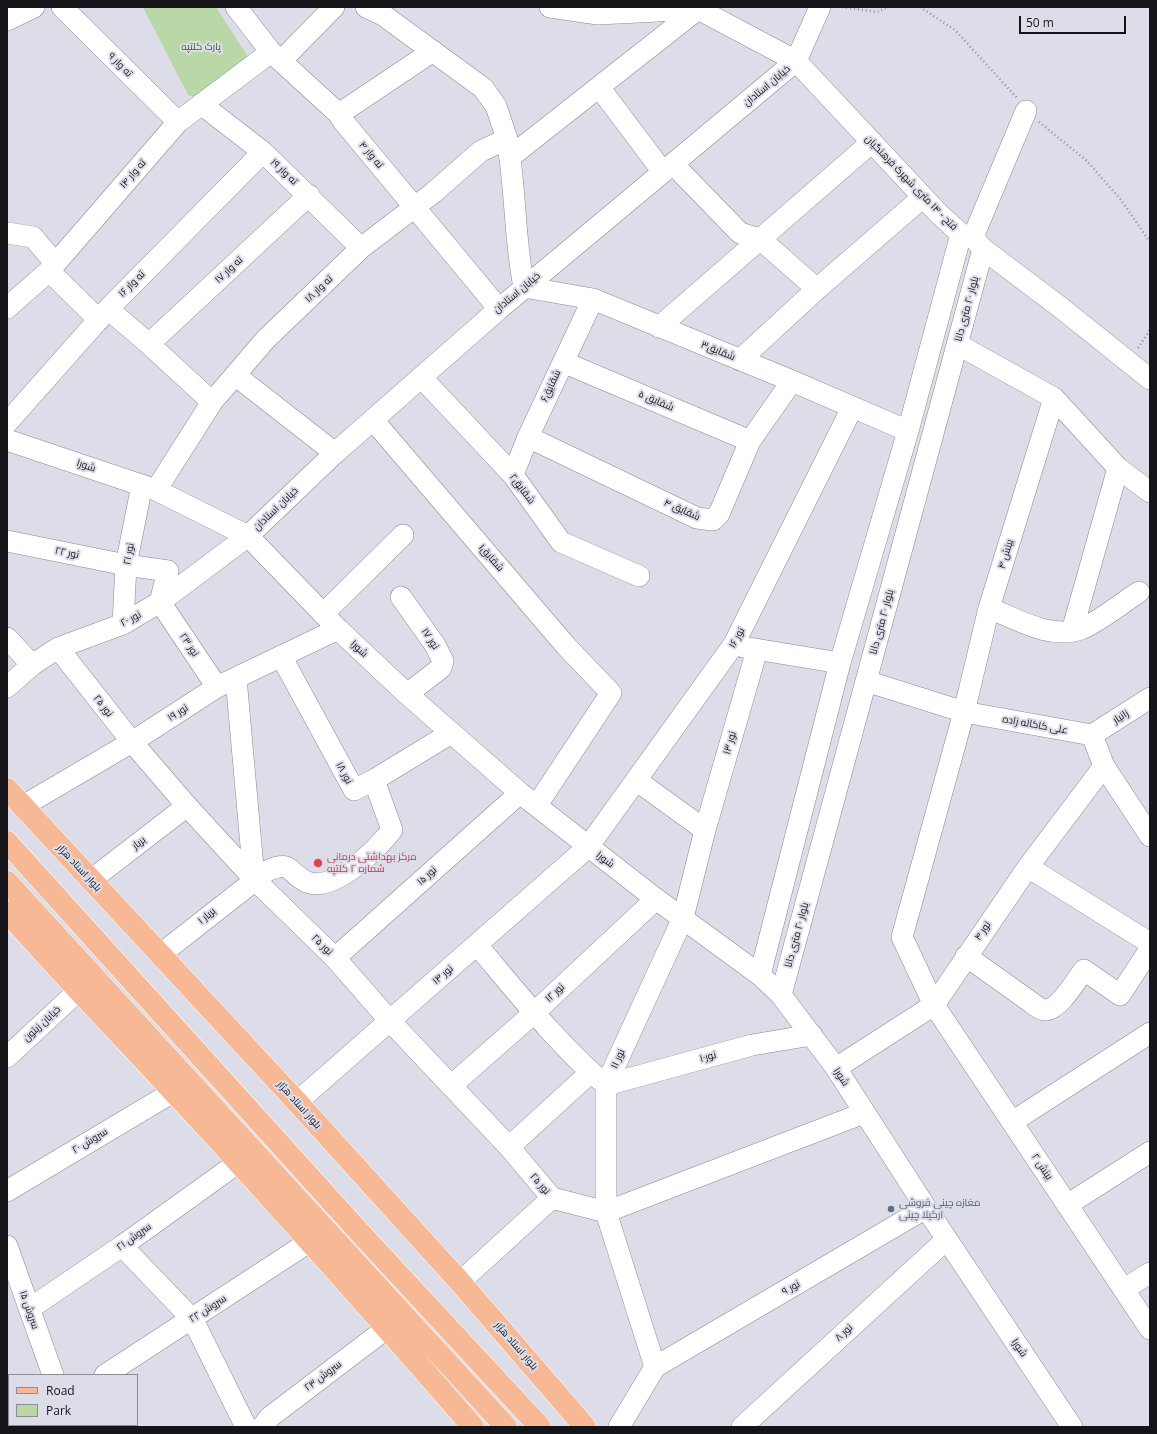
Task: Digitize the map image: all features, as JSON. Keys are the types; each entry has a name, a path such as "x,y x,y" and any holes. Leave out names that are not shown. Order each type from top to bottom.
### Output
{"main road":[{"name":"بلوار استاد هژار","path":"7,789 297,1102 460,1282 585,1427"},
{"path":"7,842 357,1230 540,1427"},
{"path":"7,882 506,1427"},
{"path":"7,912 78,991 239,1162 473,1427"},
{"path":"353,1292 427,1340"}],"street":[{"path":"7,20 34,7"},
{"name":"ته وار ۹","path":"62,7 178,122"},
{"name":"ته وار ۴","path":"236,7 276,57 339,114 343,121 499,309"},
{"name":"ته وار ۱۴","path":"7,308 52,267 178,122 201,104 276,57 334,7"},
{"path":"366,7 383,15 433,51 483,88 490,97 501,117 508,148 517,256 524,287"},
{"path":"550,7 592,14 613,10 698,8"},
{"path":"796,61 820,7"},
{"name":"فتح - ۱۴ متری شهرک فرهنگیان","path":"698,8 796,61 923,197 972,240 1060,307 1150,379"},
{"name":"ته وار ۱۸","path":"149,487 212,402 266,339 361,248 433,193 481,151 508,148 599,87 698,8"},
{"path":"339,114 433,51"},
{"name":"خیابان استادان","path":"248,536 335,453 524,287 796,61"},
{"path":"599,87 668,168 740,233 760,239 817,290"},
{"name":"ته وار ۱۹","path":"201,104 262,152 309,195 361,248"},
{"path":"760,975 840,663 908,431 972,240 1026,111"},
{"path":"659,327 872,142"},
{"name":"ته وار ۱۶","path":"7,423 103,314 262,152"},
{"name":"ته وار ۱۷","path":"149,344 309,195"},
{"path":"740,360 923,197"},
{"path":"7,233 33,237 52,267 103,314 149,344 212,402"},
{"name":"بلوار ۲۰ متری دانا","path":"781,995 957,344 972,240"},
{"name":"شقایق۳","path":"524,287 593,299 792,381 908,431"},
{"name":"شقایق۶","path":"513,475 528,437 593,299"},
{"path":"957,344 1054,398 1118,468 1150,492"},
{"name":"شقایق ۵","path":"563,362 750,441"},
{"path":"235,375 335,453"},
{"name":"شقایق۲","path":"421,377 513,475 561,542 639,576"},
{"name":"شقایق ۴","path":"528,437 697,518 713,520 719,514 750,441 792,381"},
{"name":"بینش ۴","path":"934,1005 902,937 964,712 989,608 1054,398"},
{"name":"نور ۱۶","path":"588,847 734,644 852,408"},
{"name":"شقایق۱","path":"373,420 566,646 611,694 537,805"},
{"name":"شورا","path":"7,440 149,487 248,536 338,629 407,694 520,793 656,899 760,975 781,995 836,1068 1067,1425"},
{"path":"1072,630 1118,468"},
{"name":"نور ۲۱","path":"123,624 126,565 149,487"},
{"path":"323,614 403,535"},
{"name":"نور ۲۰","path":"7,687 32,665 58,648 123,624 160,602 248,536"},
{"name":"نور ۲۲","path":"8,545 168,571 160,602"},
{"path":"989,608 1042,630 1072,630 1081,629 1139,592"},
{"name":"نور ۱۷","path":"401,597 435,645 443,661 441,668 407,694"},
{"name":"نور ۲۳","path":"160,602 217,687"},
{"name":"نور ۱۹","path":"22,806 132,742 217,687 338,629"},
{"path":"7,638 32,665"},
{"path":"734,644 757,650 840,663"},
{"name":"نور ۲۵","path":"58,648 132,742 187,806 254,879 335,958 390,1020 509,1147 552,1198 606,1212"},
{"name":"نور ۱۳","path":"683,918 705,830 757,650"},
{"name":"نور ۱۸","path":"281,656 354,790 374,780 451,733"},
{"path":"236,678 254,879"},
{"name":"علی کاکاله زاده","path":"866,681 964,712 1092,735"},
{"name":"زانیار","path":"1092,735 1150,698"},
{"path":"1092,735 1104,766 1149,834"},
{"name":"نور ۴","path":"836,1068 934,1005 1028,867 1104,766"},
{"name":"بریار ۱","path":"160,954 254,879 279,866 290,868 307,882 318,884 329,881 351,869 376,849 392,830 374,780"},
{"path":"636,780 705,830"},
{"name":"نور ۱۵","path":"335,958 520,793"},
{"name":"بریار","path":"91,880 187,806"},
{"name":"نور ۱۴","path":"297,1102 588,847"},
{"path":"1028,867 1150,943"},
{"name":"نور ۱۲","path":"452,1085 535,1012 656,899"},
{"name":"نور ۱۱","path":"655,1367 606,1212 598,1079 683,918"},
{"path":"477,945 535,1012 598,1079 509,1147"},
{"path":"966,956 1040,1009 1046,1010 1059,1004 1084,970 1120,995 1150,949"},
{"name":"خیابان زیتون","path":"7,1056 78,991"},
{"name":"بینش ۲","path":"934,1005 1150,1329"},
{"path":"1012,1122 1150,1033"},
{"name":"نور۱۰","path":"598,1079 752,1045 812,1035"},
{"name":"سروش ۲۰","path":"7,1190 173,1092"},
{"path":"606,1212 864,1113"},
{"path":"1067,1205 1150,1152"},
{"name":"سروش ۲۱","path":"29,1309 122,1246 239,1162"},
{"path":"460,1282 552,1198"},
{"name":"نور ۹","path":"655,1367 926,1208"},
{"name":"نور ۸","path":"742,1427 947,1239"},
{"name":"سروش ۲۲","path":"107,1374 310,1242"},
{"path":"122,1246 192,1320 246,1427"},
{"name":"سروش ۱۵","path":"7,1247 53,1374"},
{"path":"1124,1289 1150,1273"},
{"name":"سروش ۲۳","path":"262,1427 270,1417 387,1328"},
{"path":"619,1427 655,1367"}],"path":[{"path":"842,7 877,12 888,7"}],"green space":[{"name":"پارک کلتپه","path":"143,7 216,7 248,57 198,98 188,95"}],"place":[{"name":"مرکز بهداشتی درمانی شماره ۲ کلتپه","path":"318,863"},
{"name":"مغازه چینی فروشی ارکیلا چینی","path":"891,1209"}]}
